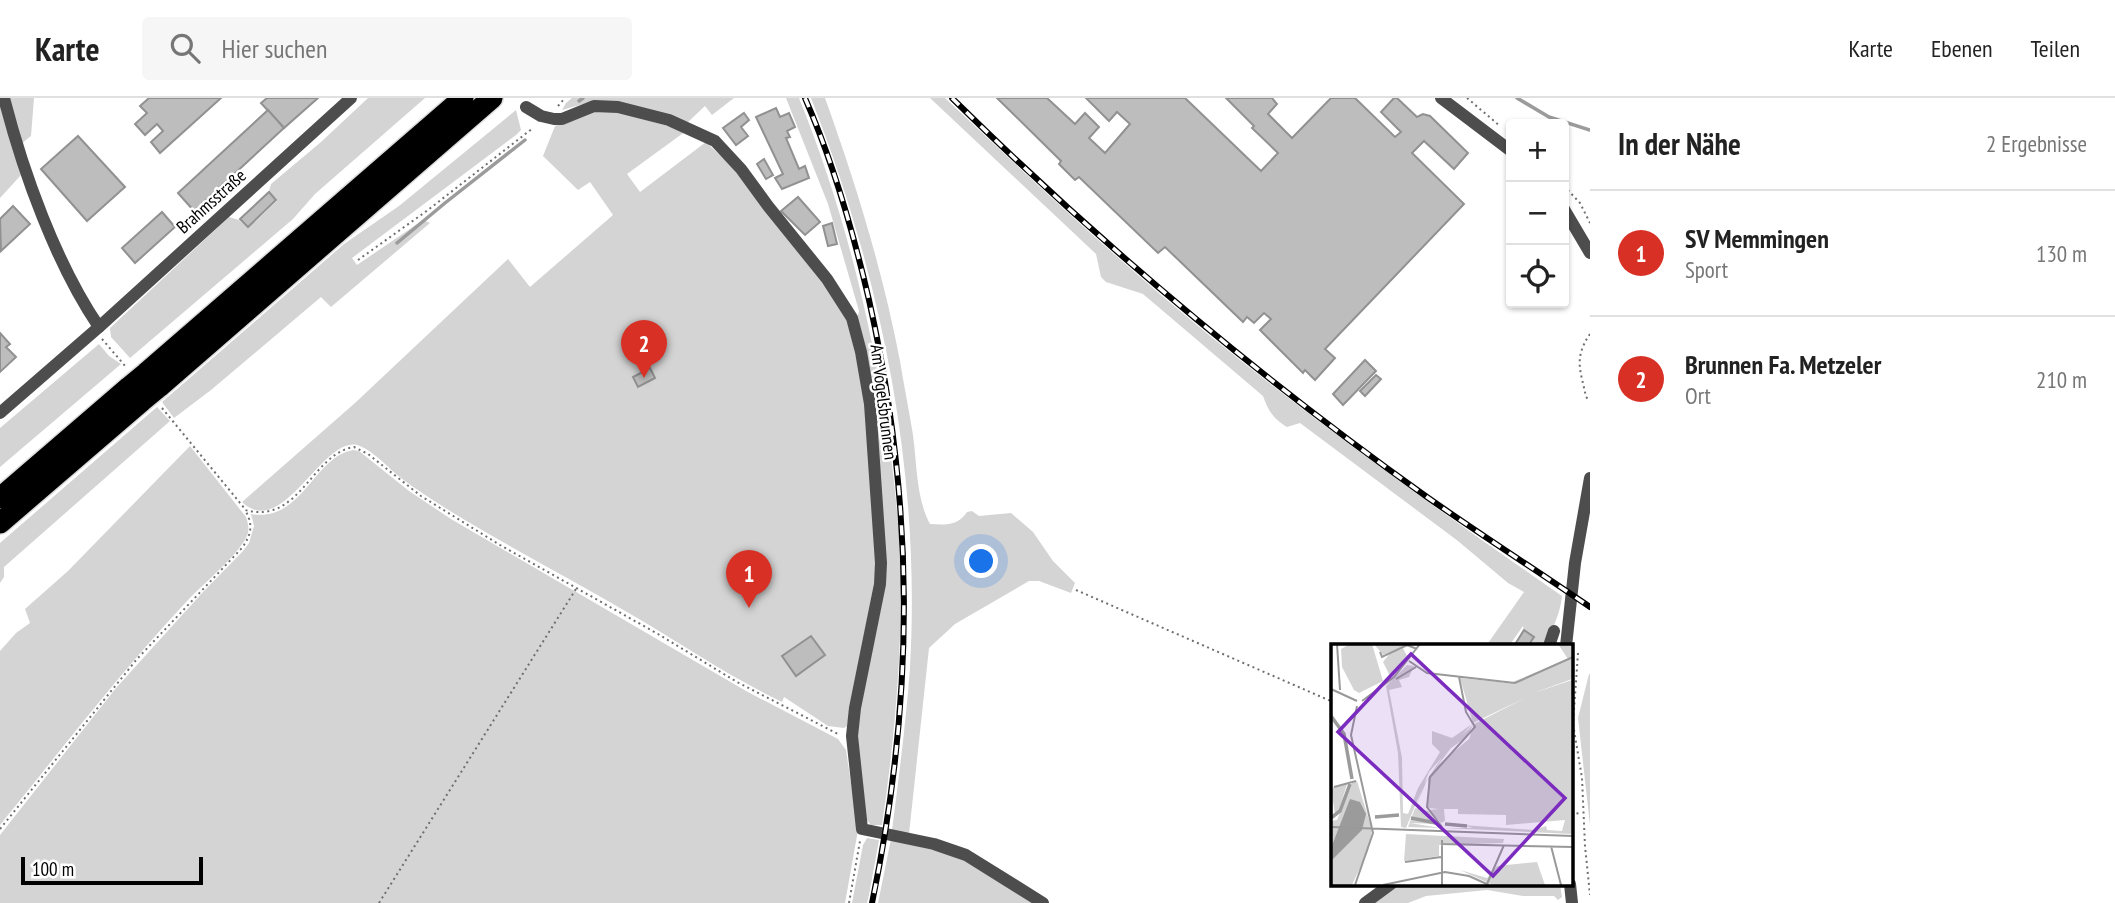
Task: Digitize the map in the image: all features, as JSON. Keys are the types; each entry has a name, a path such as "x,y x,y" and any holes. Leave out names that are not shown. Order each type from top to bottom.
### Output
{"highway":[{"path":"0,523 144,387 463,98"},
{"path":"0,498 144,387 492,98"}],"street":[{"path":"4,98 21,159 37,201 80,300 97,329"},
{"name":"Brahmsstraße","path":"0,413 97,329 351,98"},
{"path":"1441,98 1506,147"},
{"name":"Am Vogelsbrunnen","path":"547,119 562,118 594,106 608,105 669,120 710,138 741,169 835,290 852,318 863,360 870,404 881,563 880,584 855,708 852,736 862,829"},
{"path":"526,107 547,119"},
{"path":"1569,217 1590,253"},
{"path":"1566,644 1575,563 1590,478"},
{"path":"1550,644 1554,631"},
{"path":"862,829 934,844 966,855 1042,903"},
{"path":"1366,903 1388,886"}],"path":[{"path":"358,260 547,119 565,98"},
{"path":"1467,98 1502,128"},
{"path":"1569,191 1580,203 1590,223"},
{"path":"0,829 122,677 241,550 251,530 250,517 245,510 97,329"},
{"path":"1590,334 1584,343 1578,363 1586,397 1590,401"},
{"path":"245,510 258,513 277,509 291,499 338,453 354,447 368,454 411,489 449,514 737,682 831,732 852,736"},
{"path":"379,903 576,588"},
{"path":"1076,590 1331,701"},
{"path":"1578,653 1573,724 1582,778 1590,895"},
{"path":"1573,814 1583,813"},
{"path":"849,903 862,829"}],"shaded area":[{"path":"0,98 21,175 0,198"},
{"path":"9,98 34,98 31,136 21,144"},
{"path":"368,98 425,98 315,194 293,219 130,358 111,337 110,328 229,217 239,220 248,228 277,201 269,191 271,184"},
{"path":"572,98 734,98 712,115 705,106 688,122 594,101 562,110"},
{"path":"786,98 799,98 842,222 864,306 891,453 900,546 901,613 896,704 882,825 871,825 866,819 858,753 859,713 879,617 886,560 857,320 859,311 828,204"},
{"path":"811,98 825,98 877,261 900,361 920,492 930,524 951,524 972,511 979,516 1011,513 1033,532 1053,561 1075,583 1071,593 1039,581 1029,581 955,624 929,648 909,834 892,830 910,667 912,594 902,449 891,377 858,236"},
{"path":"930,98 945,98 1108,248 1252,370 1383,469 1562,596 1558,616 1547,644 1531,644 1534,637 1524,630 1523,626 1510,644 1487,644 1524,592 1508,583 1458,541 1300,423 1287,427 1278,421 1263,396 1143,294 1106,282 1101,277 1096,254"},
{"path":"516,110 521,130 516,135 352,258 357,265 423,220 430,223 331,307 321,297 174,418 162,402 344,244 399,206"},
{"path":"610,110 686,131 627,174 640,192 706,142 730,165 835,297 846,315 865,395 877,567 847,726 844,728 828,726 784,697 782,702 745,683 616,605 473,525 413,487 360,446 346,446 332,454 288,498 273,508 258,510 242,502 355,403 508,259 530,287 613,215 590,182 578,190 543,156 555,126 592,111"},
{"path":"99,344 109,356 121,364 0,467 0,428"},
{"path":"157,407 170,421 4,567 4,577 0,583 0,543"},
{"path":"190,446 246,517 248,531 245,540 139,654 0,825 0,651 16,633 30,623 25,609 68,571"},
{"path":"353,450 359,451 409,491 451,519 746,691 838,739 846,750 858,830 845,903 0,903 0,835 116,688 243,551 249,543 254,526 251,514 268,514 283,509 295,500 327,464 339,455"},
{"path":"1590,674 1590,825 1578,718"},
{"path":"867,838 879,840 869,895 867,903 852,903 863,845"},
{"path":"891,839 966,860 1035,903 878,903"},
{"path":"1397,886 1560,886 1562,897 1558,900 1554,896 1523,896 1487,890 1426,896 1408,903 1374,903"}],"building":[{"path":"149,98 221,98 160,153 151,142 163,131 157,124 145,135 135,124 147,113 140,106"},
{"path":"267,98 318,98 284,128 261,103"},
{"path":"997,98 1047,98 1075,124 1085,113 1099,127 1089,138 1105,153 1130,124 1117,112 1109,121 1086,98 1185,98 1261,171 1278,153 1226,98 1272,98 1277,104 1268,114 1292,138 1331,98 1355,98 1395,137 1401,132 1381,112 1397,98 1417,117 1423,114 1430,116 1468,153 1454,169 1424,141 1412,153 1464,204 1325,349 1335,358 1315,380 1305,370 1303,373 1260,330 1271,319 1264,313 1254,323 1247,317 1243,322 1165,247 1158,253 1079,177 1075,180 1059,164 1061,161"},
{"path":"776,108 780,117 789,113 795,127 787,131 790,137 786,138 799,169 805,166 809,178 782,189 775,178 783,174 756,117"},
{"path":"268,110 284,128 194,211 178,193"},
{"path":"744,113 749,120 741,127 748,136 736,145 723,128"},
{"path":"78,136 125,187 87,221 41,169"},
{"path":"764,159 773,175 766,179 757,164"},
{"path":"269,192 276,200 248,227 240,219"},
{"path":"798,197 820,222 805,235 781,211"},
{"path":"13,206 30,224 1,251 0,219"},
{"path":"162,212 175,227 135,263 122,248"},
{"path":"832,223 837,244 828,246 823,226"},
{"path":"0,333 10,344 6,347 16,357 0,372"},
{"path":"1365,360 1376,371 1343,405 1333,394"},
{"path":"650,368 655,378 638,387 633,377"},
{"path":"1376,375 1381,379 1365,396 1360,391"},
{"path":"1524,630 1534,637 1529,644 1515,644"},
{"path":"811,636 825,655 796,676 782,656"}],"waterway":[{"path":"579,101 583,98"},
{"path":"1517,98 1549,117 1590,130"},
{"path":"397,243 525,140"}],"railway":[{"path":"805,98 842,197 869,300 884,376 902,527 902,676 896,751 872,903"},
{"path":"952,98 1065,205 1242,356 1427,497 1590,607"}],"place":[{"name":"Brunnen Fa. Metzeler","path":"644,378"},
{"name":"SV Memmingen","path":"749,608"}]}
